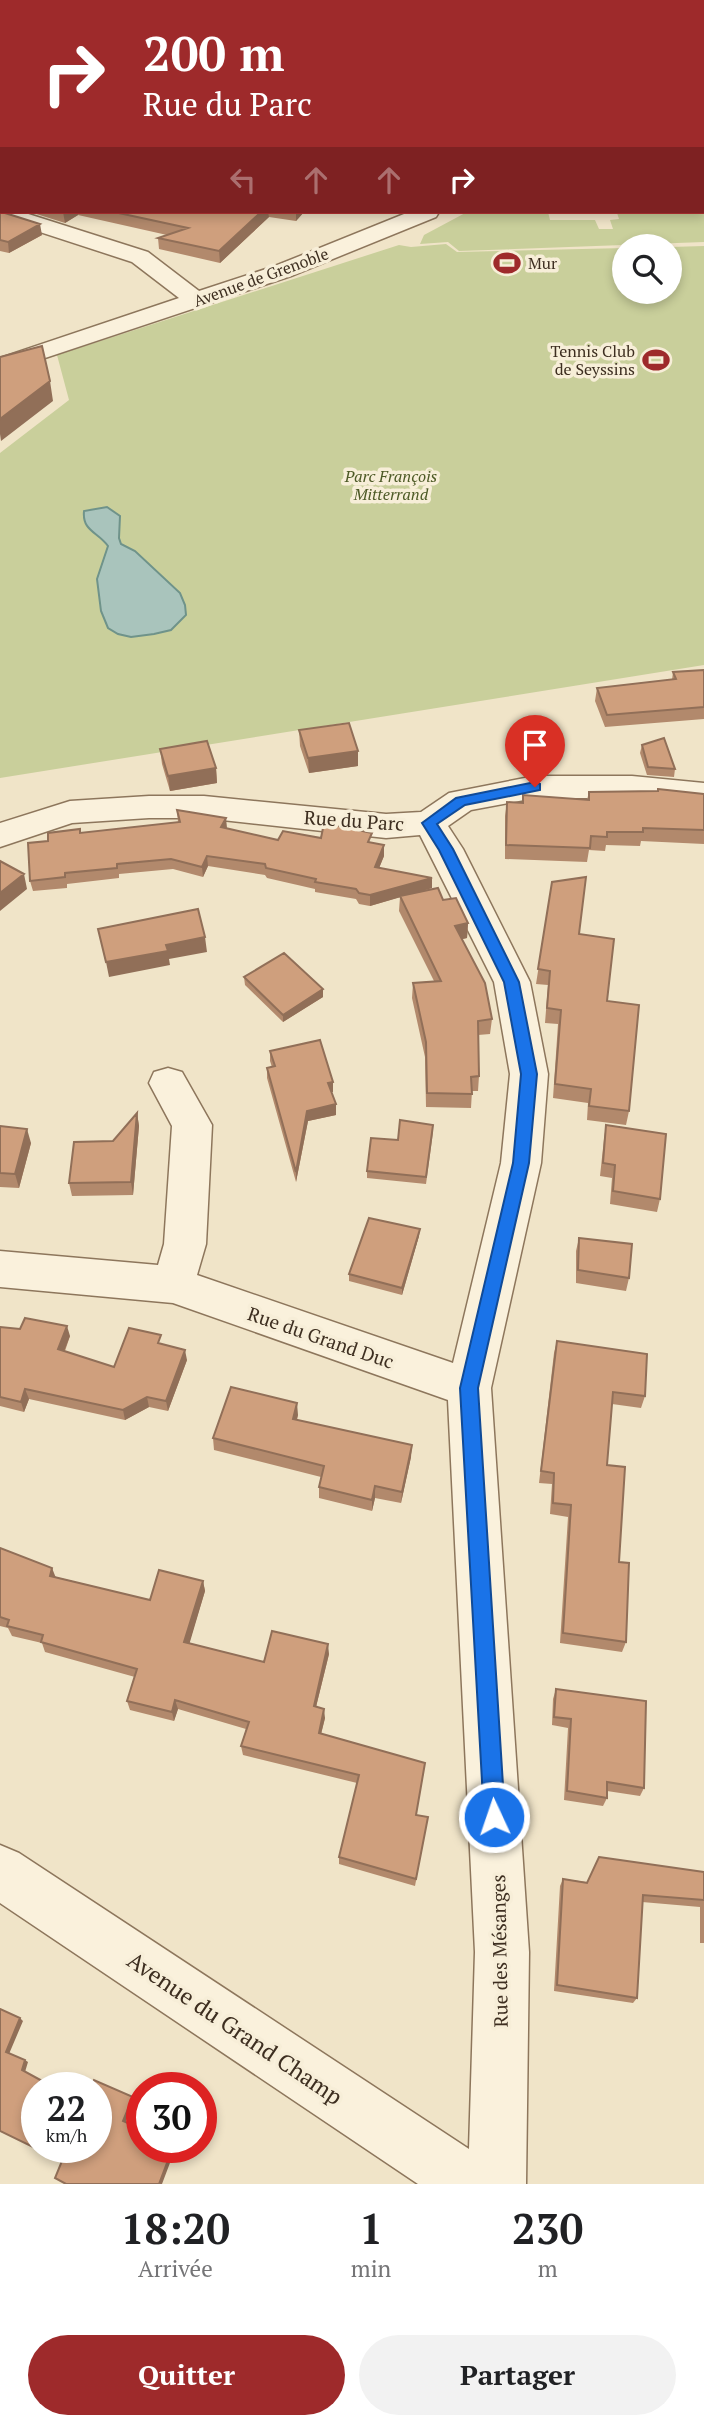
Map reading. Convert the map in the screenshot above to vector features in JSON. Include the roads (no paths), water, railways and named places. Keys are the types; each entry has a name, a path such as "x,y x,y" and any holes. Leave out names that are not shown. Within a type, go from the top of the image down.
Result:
{"street":[{"path":"6,214 140,257 197,301"},
{"name":"Avenue de Grenoble","path":"0,366 197,301 332,252 423,214"},
{"name":"Avenue de Grenoble","path":"0,351 92,334"},
{"name":"Rue du Parc","path":"0,835 70,812 149,807 204,807 386,826 429,823 461,801 535,787 632,788 704,794"},
{"name":"Rue des Mésanges","path":"429,823 446,849 512,982 529,1074 521,1163 469,1388 502,1952 497,2184"},
{"path":"169,1083 192,1125 185,1244 173,1285"},
{"name":"Rue du Grand Duc","path":"0,1269 173,1285 469,1388"},
{"name":"Avenue du Grand Champ","path":"0,1872 470,2184"}],"water":[{"path":"107,507 120,516 121,544 135,551 180,593 186,615 171,630 131,637 108,628 101,611 97,579 108,546 88,527 84,518 84,511"}],"place":[{"name":"Mur","path":"507,263"},
{"name":"Tennis Club de Seyssins","path":"656,360"}],"park label":[{"name":"Parc François Mitterrand","path":"391,485"}]}
